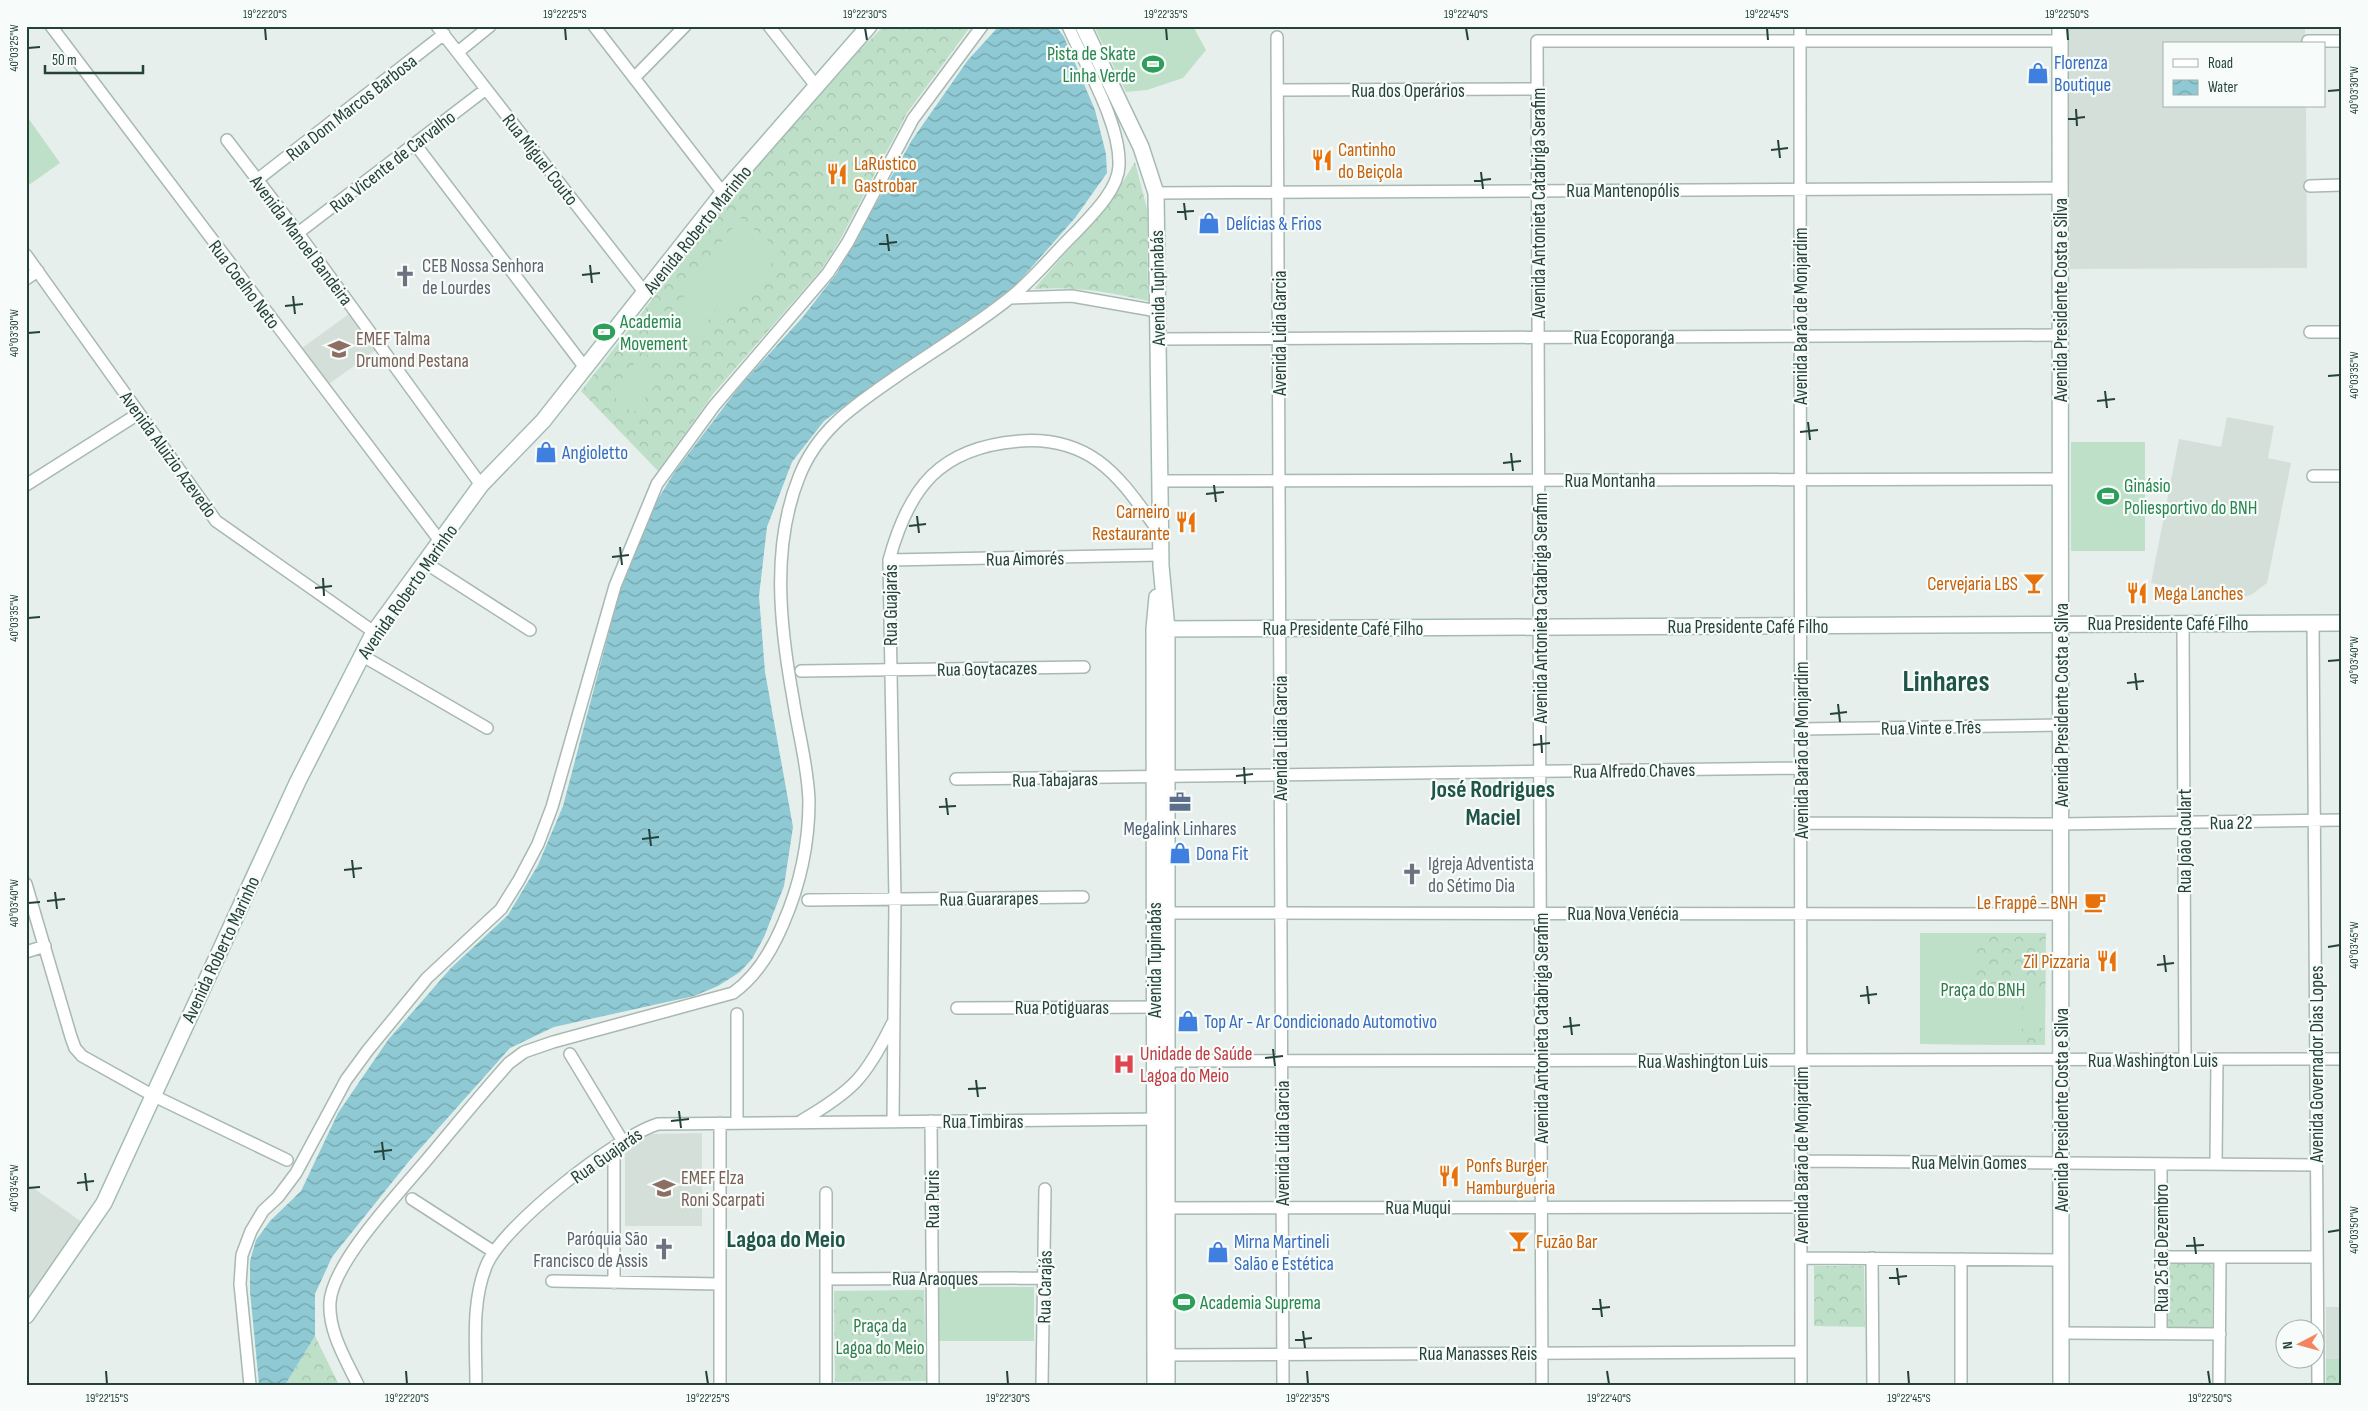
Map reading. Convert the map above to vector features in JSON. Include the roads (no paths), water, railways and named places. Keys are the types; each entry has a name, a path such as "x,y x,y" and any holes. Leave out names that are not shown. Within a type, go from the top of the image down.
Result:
{"main road":[{"name":"Avenida Roberto Marinho","path":"26,1316 104,1203 298,781 374,632 481,485 543,421 586,369 723,193 869,26"},
{"name":"Avenida Tupinabás","path":"1083,26 1141,147 1156,193 1160,481 1161,1355 1155,1385"},
{"name":"Avenida Presidente Costa e Silva","path":"2060,33 2061,1385"},
{"name":"Rua Presidente Café Filho","path":"1160,629 2342,622"},
{"name":"Avenida Tupinabás","path":"1161,1355 1167,1385"}],"street":[{"name":"Rua Coelho Neto","path":"51,26 440,541"},
{"path":"458,52 490,26"},
{"path":"594,26 723,193"},
{"path":"634,78 685,26"},
{"path":"769,26 816,86"},
{"path":"250,1385 240,1284 242,1255 252,1231 263,1211 278,1197 296,1173 346,1080 368,1050 427,978 501,909 520,880 538,844 552,808 615,586 657,484 714,406 828,273 848,242 913,119 982,26"},
{"path":"358,1385 332,1325 330,1303 334,1282 357,1246 400,1192 509,1063 524,1052 553,1042 733,993 745,985 758,970 775,943 794,900 802,866 809,800 804,756 782,627 780,587 788,516 799,476 812,451 844,412 1010,298 1086,222 1113,186 1120,169 1119,150 1110,120 1068,26"},
{"name":"Avenida Barão de Monjardim","path":"1800,26 1802,1385"},
{"name":"Rua Miguel Couto","path":"441,30 645,293"},
{"name":"Rua Dom Marcos Barbosa","path":"257,180 441,30"},
{"path":"1800,41 2060,33"},
{"name":"Avenida Lidia Garcia","path":"1277,37 1283,1385"},
{"name":"Avenida Antonieta Catabriga Serafim","path":"1542,1385 1537,41 1800,41"},
{"path":"2308,41 2342,41"},
{"name":"Rua Vicente de Carvalho","path":"298,233 486,89"},
{"name":"Rua dos Operários","path":"1278,90 1538,89"},
{"name":"Avenida Manoel Bandeira","path":"227,140 298,233 481,485"},
{"path":"415,144 586,369"},
{"path":"2310,186 2342,186"},
{"name":"Rua Mantenopólis","path":"1156,193 2060,188"},
{"name":"Avenida Aluizio Azevedo","path":"26,255 216,521 374,632"},
{"path":"26,280 38,271"},
{"path":"1010,298 1072,296 1158,311"},
{"path":"2310,332 2342,332"},
{"name":"Rua Ecoporanga","path":"1158,340 2060,335"},
{"path":"26,485 138,414"},
{"name":"Rua Guajarás","path":"893,1121 895,900 889,560 898,527 914,496 936,470 964,452 1002,442 1045,439 1072,447 1098,461 1125,486 1160,533"},
{"path":"2313,476 2342,476"},
{"name":"Rua Montanha","path":"1160,481 2061,479"},
{"name":"Rua Aimorés","path":"889,560 1160,560"},
{"path":"424,562 530,630"},
{"name":"Rua João Goulart","path":"2183,623 2185,1060"},
{"name":"Avenida Governador Dias Lopes","path":"2313,623 2318,1385"},
{"path":"361,655 487,728"},
{"name":"Rua Goytacazes","path":"801,671 1084,667"},
{"name":"Rua Vinte e Três","path":"1801,728 2061,725"},
{"name":"Rua Alfredo Chaves","path":"1160,777 1801,768"},
{"name":"Rua Tabajaras","path":"956,779 1160,777"},
{"name":"Rua 22","path":"2061,824 2342,820"},
{"path":"1801,823 2061,824"},
{"path":"26,884 74,1048 90,1062 152,1095 287,1160"},
{"name":"Rua Guararapes","path":"808,900 1083,897"},
{"name":"Rua Nova Venécia","path":"1160,913 2061,914"},
{"path":"26,952 44,946"},
{"name":"Rua Potiguaras","path":"957,1008 1160,1007"},
{"path":"737,1014 737,1123"},
{"name":"Rua Guajarás","path":"476,1385 476,1316 486,1266 494,1252 515,1226 561,1186 618,1144 658,1124 800,1122 842,1096 860,1079 876,1057 894,1021"},
{"path":"570,1054 618,1144 614,1283"},
{"name":"Rua Washington Luis","path":"1161,1061 2061,1061 2342,1059"},
{"path":"2216,1164 2217,1060"},
{"name":"Rua Timbiras","path":"800,1122 1161,1120"},
{"name":"Rua Puris","path":"931,1121 933,1385"},
{"path":"720,1123 720,1385"},
{"name":"Rua Melvin Gomes","path":"1801,1161 2316,1165"},
{"name":"Rua 25 de Dezembro","path":"2161,1164 2161,1333"},
{"name":"Rua Carajás","path":"1042,1385 1045,1189"},
{"path":"826,1193 826,1385"},
{"path":"412,1199 494,1252"},
{"name":"Rua Muqui","path":"1161,1208 1801,1206"},
{"path":"2161,1257 2317,1257"},
{"path":"2219,1385 2220,1257"},
{"path":"1801,1258 2061,1260"},
{"path":"1872,1258 1873,1385"},
{"path":"1960,1385 1961,1259"},
{"name":"Rua Araoques","path":"826,1279 932,1277 1044,1278"},
{"path":"552,1281 720,1284"},
{"path":"2061,1333 2220,1334"},
{"name":"Rua Manasses Reis","path":"1161,1355 1801,1352"}],"water":[{"path":"999,26 1056,26 1064,37 1095,110 1106,154 1107,173 1075,218 1015,286 950,335 869,388 824,421 792,462 767,527 759,596 765,672 793,827 784,886 764,937 752,959 740,972 718,986 694,996 554,1027 510,1048 410,1160 332,1257 315,1294 315,1336 285,1385 259,1385 250,1291 250,1261 256,1240 270,1221 301,1191 338,1113 388,1040 451,968 508,915 538,865 563,806 619,594 655,504 674,473 739,387 802,318 837,273 912,140 968,60"}],"place":[{"name":"Pista de Skate Linha Verde","path":"1153,64"},
{"name":"Florenza Boutique","path":"2038,73"},
{"name":"Cantinho do Beiçola","path":"1322,160"},
{"name":"LaRústico Gastrobar","path":"837,174"},
{"name":"Delícias & Frios","path":"1209,223"},
{"name":"CEB Nossa Senhora de Lourdes","path":"405,276"},
{"name":"Academia Movement","path":"604,332"},
{"name":"EMEF Talma Drumond Pestana","path":"339,349"},
{"name":"Angioletto","path":"546,452"},
{"name":"Ginásio Poliesportivo do BNH","path":"2108,496"},
{"name":"Carneiro Restaurante","path":"1186,522"},
{"name":"Cervejaria LBS","path":"2034,583"},
{"name":"Mega Lanches","path":"2137,593"},
{"name":"Megalink Linhares","path":"1180,802"},
{"name":"Dona Fit","path":"1180,853"},
{"name":"Igreja Adventista do Sétimo Dia","path":"1412,874"},
{"name":"Le Frappê - BNH","path":"2095,902"},
{"name":"Zil Pizzaria","path":"2107,961"},
{"name":"Top Ar - Ar Condicionado Automotivo","path":"1188,1021"},
{"name":"Unidade de Saúde Lagoa do Meio","path":"1124,1064"},
{"name":"Ponfs Burger Hamburgueria","path":"1449,1176"},
{"name":"EMEF Elza Roni Scarpati","path":"664,1188"},
{"name":"Fuzão Bar","path":"1519,1241"},
{"name":"Paróquia São Francisco de Assis","path":"664,1249"},
{"name":"Mirna Martineli Salão e Estética","path":"1218,1252"},
{"name":"Academia Suprema","path":"1184,1302"}],"district":[{"name":"Linhares","path":"1946,681"},
{"name":"José Rodrigues Maciel","path":"1493,803"},
{"name":"Lagoa do Meio","path":"786,1239"}],"park label":[{"name":"Praça do BNH","path":"1983,989"},
{"name":"Praça da Lagoa do Meio","path":"880,1336"}]}
